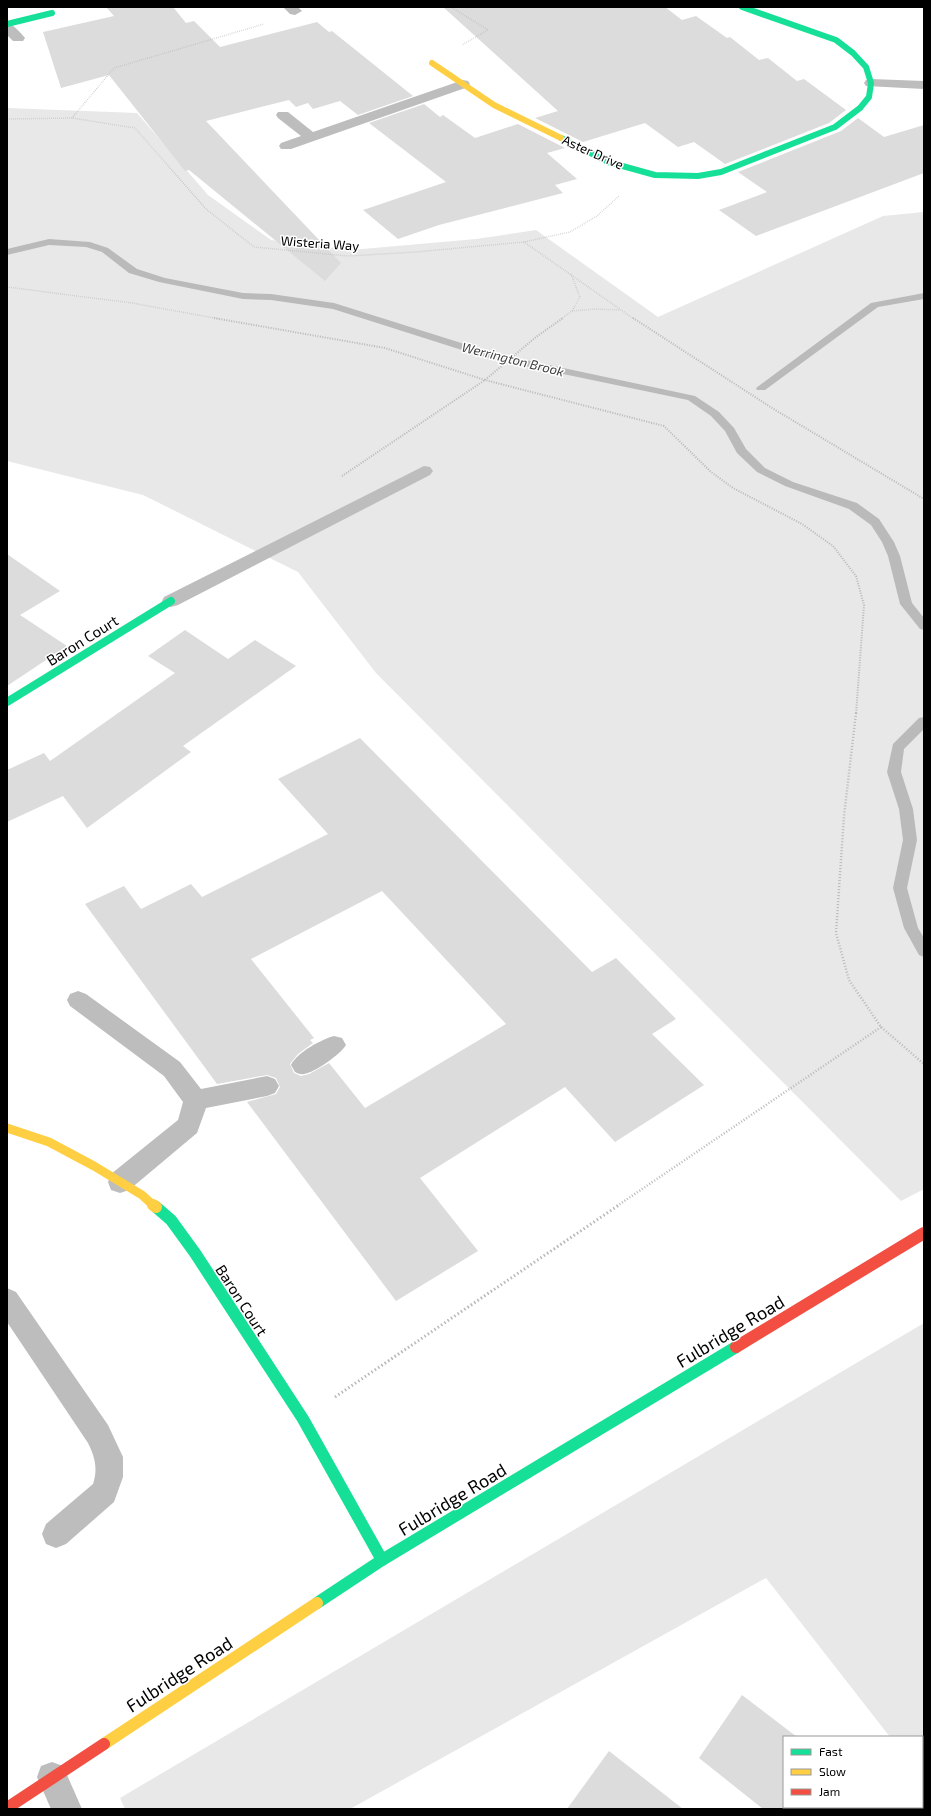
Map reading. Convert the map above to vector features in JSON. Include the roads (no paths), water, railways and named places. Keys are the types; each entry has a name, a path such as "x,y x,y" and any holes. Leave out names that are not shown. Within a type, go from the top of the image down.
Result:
{"street":[{"path":"742,7 836,40 853,53 866,67 871,83 924,85"},
{"path":"18,38 7,26 52,13"},
{"name":"Aster Drive","path":"432,63 494,105 601,158 640,172 654,175 673,176 698,176 721,172 835,127 860,108 869,96 871,83"},
{"path":"286,146 463,84"},
{"path":"283,115 311,137"},
{"path":"171,601 424,471"},
{"name":"Baron Court","path":"7,702 171,601"},
{"path":"78,1000 172,1069 196,1100"},
{"path":"303,1065 334,1045"},
{"path":"196,1100 267,1086"},
{"path":"120,1182 188,1126 196,1100"},
{"name":"Baron Court","path":"7,1128 49,1142 142,1195 171,1220 195,1253 303,1419 382,1560"},
{"name":"Fulbridge Road","path":"7,1808 382,1560 924,1233"},
{"path":"7,1300 98,1434 109,1457 108,1477 104,1492 56,1534"},
{"path":"52,1777 67,1809"}],"waterway":[{"name":"Werrington Brook","path":"7,252 49,242 87,244 105,250 133,271 163,280 243,296 271,297 334,306 491,356 691,398 715,414 730,430 741,451 761,470 789,484 853,506 875,522 888,542 894,556 906,604 924,626"},
{"path":"761,388 875,305 924,296"},
{"name":"Werrington Brook","path":"924,721 898,747 894,772 906,809 910,840 900,888 911,928 924,951"}]}
